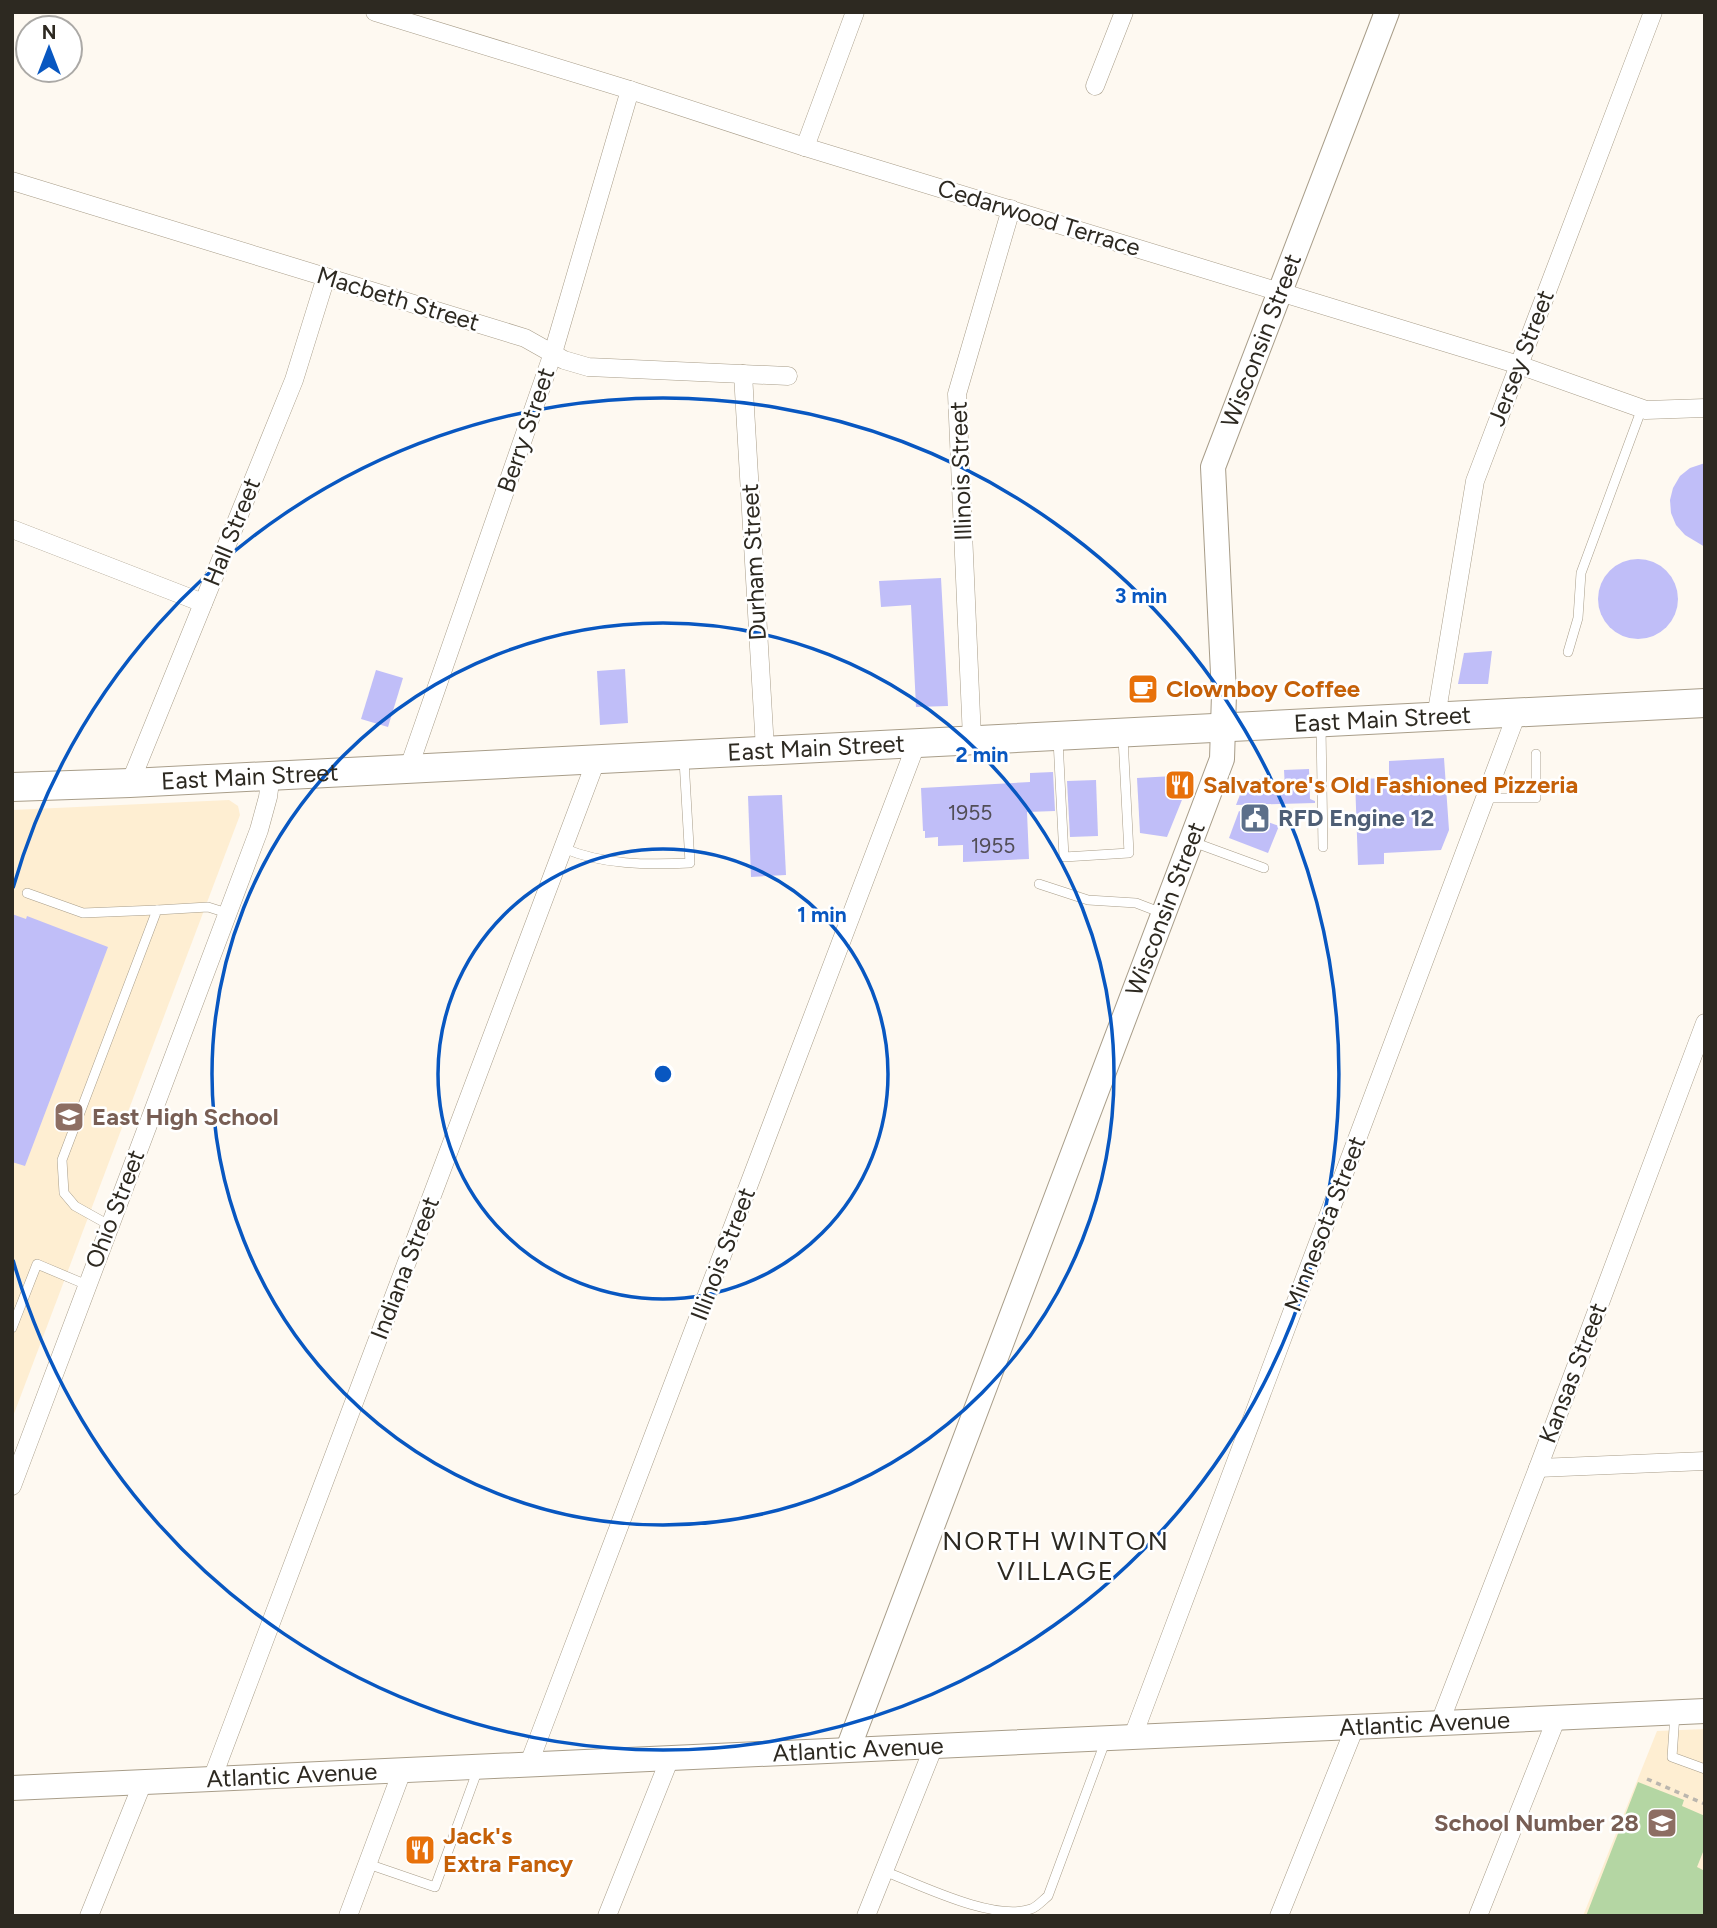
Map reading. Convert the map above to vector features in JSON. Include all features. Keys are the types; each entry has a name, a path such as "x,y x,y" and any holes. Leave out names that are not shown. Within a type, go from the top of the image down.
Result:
{"main road":[{"name":"East Main Street","path":"12,787 1705,703"}],"street":[{"name":"Cedarwood Terrace","path":"375,12 805,147 1518,365 1642,408 1705,408"},
{"path":"805,147 855,12"},
{"path":"1095,86 1124,12"},
{"name":"Wisconsin Street","path":"848,1749 1222,760 1224,727 1213,467 1387,12"},
{"name":"Jersey Street","path":"1436,717 1475,481 1653,12"},
{"name":"Berry Street","path":"410,767 553,353 630,90"},
{"name":"Macbeth Street","path":"12,181 524,338 575,365 588,368 788,376"},
{"name":"Illinois Street","path":"972,739 957,394 1011,209"},
{"name":"Hall Street","path":"130,783 294,380 326,277"},
{"name":"Durham Street","path":"743,374 765,750"},
{"path":"12,529 203,603"},
{"name":"Minnesota Street","path":"1133,1735 1517,713"},
{"name":"Illinois Street","path":"527,1766 917,742"},
{"name":"Indiana Street","path":"212,1779 597,758"},
{"name":"Ohio Street","path":"13,1482 228,913 264,814 271,774"},
{"name":"Kansas Street","path":"1440,1722 1705,1023"},
{"path":"1538,1468 1705,1461"},
{"name":"Atlantic Avenue","path":"12,1788 1705,1711"},
{"path":"1478,1916 1558,1717"},
{"path":"1279,1916 1355,1727"},
{"path":"866,1916 934,1746"},
{"path":"607,1916 670,1758"},
{"path":"348,1916 402,1771"},
{"path":"89,1916 143,1782"}],"lane":[{"path":"1568,652 1578,618 1581,573 1642,408"},
{"path":"1321,722 1324,846"},
{"path":"1057,735 1064,856 1129,853 1123,733"},
{"path":"563,848 580,855 643,865 690,863 684,753"},
{"path":"1486,798 1536,798 1536,754"},
{"path":"1191,841 1264,868"},
{"path":"1039,884 1088,900 1136,903 1164,914"},
{"path":"27,894 83,913 208,907 228,913"},
{"path":"109,1225 75,1206 64,1192 62,1160 157,910"},
{"path":"12,1328 37,1264 87,1285"},
{"path":"1675,1712 1672,1757 1705,1769"},
{"path":"884,1871 987,1910 1006,1913 1032,1909 1048,1896 1107,1737"},
{"path":"368,1864 435,1887 479,1768"}],"path":[{"path":"1647,1779 1705,1804"}],"shaded area":[{"name":"East High School","path":"229,800 238,806 240,815 12,1419 12,810"},
{"name":"School Number 28","path":"1705,1729 1705,1916 1583,1916 1657,1731"}],"green space":[{"name":"School Number 28","path":"1638,1782 1684,1800 1682,1806 1705,1816 1705,1847 1697,1867 1703,1870 1705,1866 1705,1916 1586,1916"}],"building":[{"path":"1705,463 1705,547 1685,535 1676,525 1670,500 1680,476 1690,468"},
{"path":"1630,559 1646,559 1667,570 1678,591 1678,607 1667,628 1646,639 1630,639 1616,633 1604,621 1598,607 1598,591 1604,577 1616,565"},
{"path":"941,578 948,706 916,707 911,605 881,607 879,581"},
{"path":"1492,651 1488,684 1458,684 1464,653"},
{"path":"625,669 628,723 600,725 597,671"},
{"path":"376,670 403,678 388,727 361,719"},
{"path":"1444,758 1449,830 1441,850 1384,853 1384,864 1358,865 1355,779 1389,778 1389,761"},
{"path":"1309,769 1310,799 1315,803 1236,805 1246,779 1258,783 1259,779 1285,789 1284,770"},
{"path":"1053,772 1055,811 1027,812 1029,859 963,862 963,845 938,846 938,837 925,838 921,788 1030,782 1030,773"},
{"path":"1192,775 1167,837 1140,833 1137,778"},
{"path":"1096,780 1098,836 1070,837 1067,781"},
{"path":"782,795 786,875 751,877 748,796"},
{"path":"1239,811 1279,826 1268,853 1229,838"},
{"path":"12,914 26,919 27,916 108,947 25,1166 12,1162"}],"place":[{"name":"Clownboy Coffee","path":"1143,689"},
{"name":"Salvatore's Old Fashioned Pizzeria","path":"1180,785"},
{"name":"RFD Engine 12","path":"1255,818"},
{"name":"East High School","path":"69,1117"},
{"name":"School Number 28","path":"1662,1823"},
{"name":"Jack's Extra Fancy","path":"420,1850"}],"district":[{"name":"NORTH WINTON VILLAGE","path":"1056,1556"}]}
